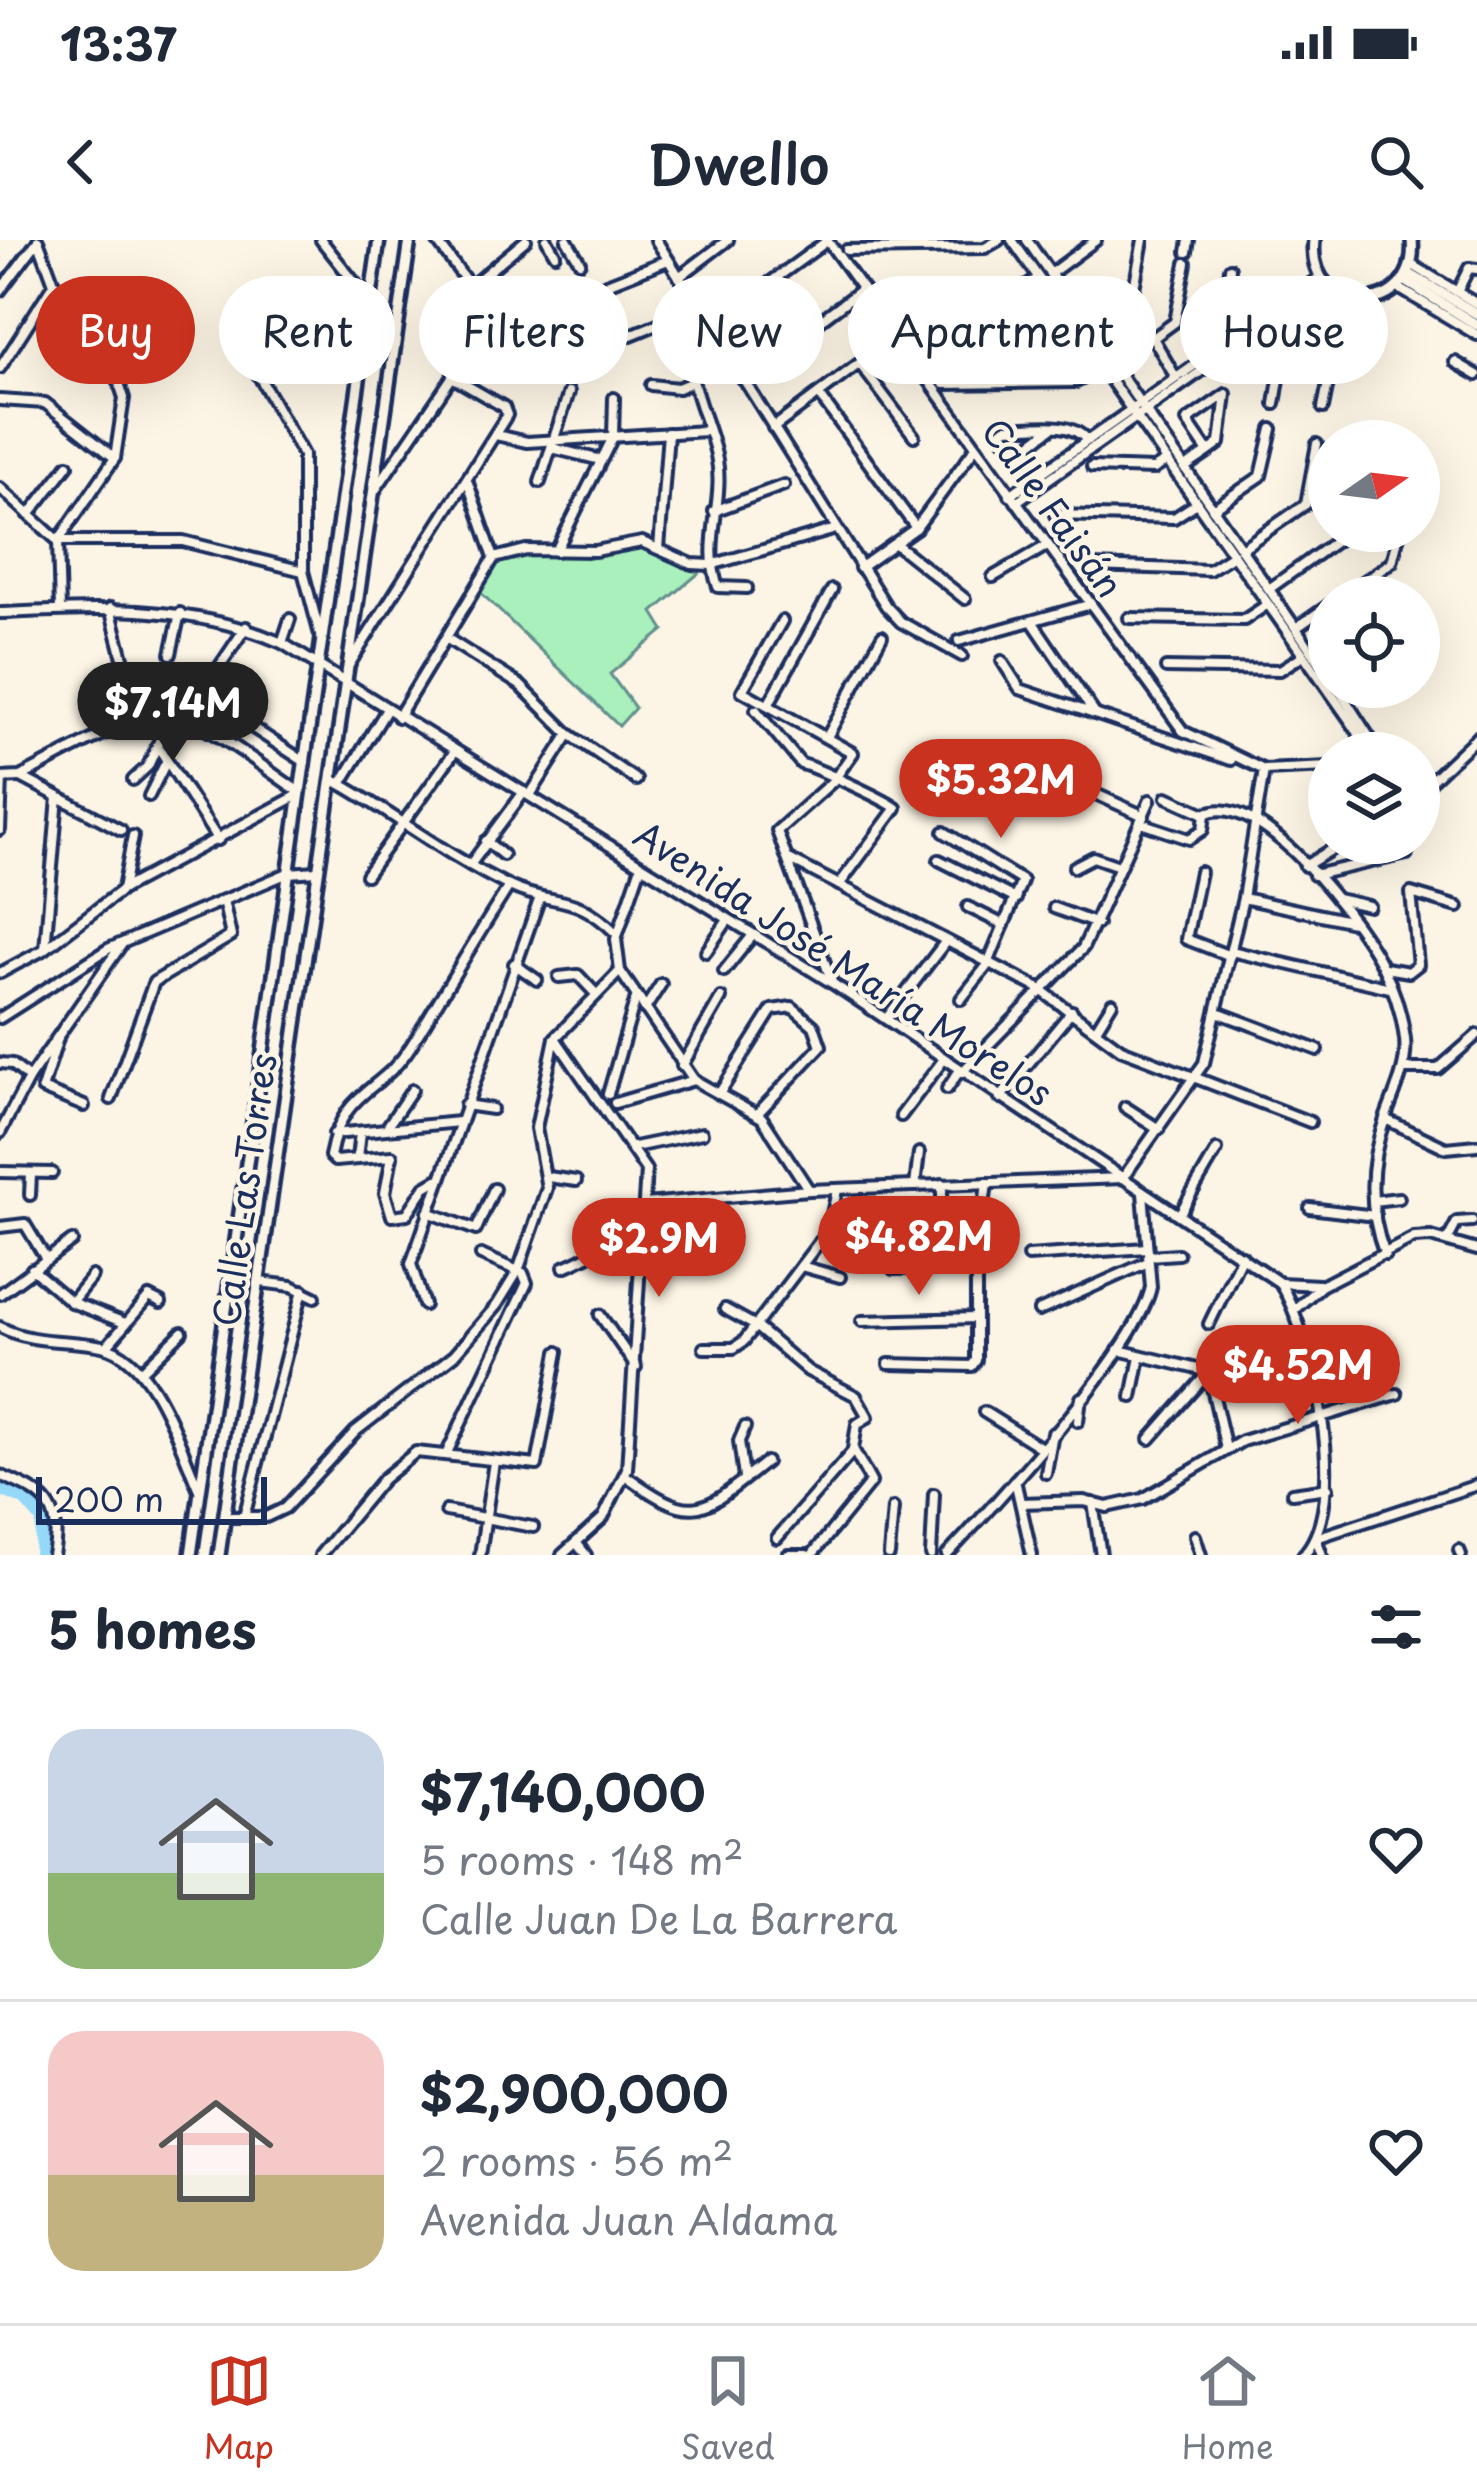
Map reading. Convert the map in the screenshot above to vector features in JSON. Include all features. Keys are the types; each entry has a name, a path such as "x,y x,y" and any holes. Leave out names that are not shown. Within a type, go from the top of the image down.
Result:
{"main road":[{"path":"375,276 380,240"},
{"name":"Calle Las Torres","path":"219,1555 317,871 336,781 345,682 410,240"},
{"path":"1314,240 1322,276"},
{"path":"1388,286 1405,276 1412,240"},
{"path":"1405,276 1477,314"},
{"path":"1405,276 1477,325"},
{"name":"Calle Las Torres","path":"191,1555 360,384"}],"street":[{"path":"38,240 51,276"},
{"path":"0,291 38,240"},
{"path":"321,240 350,276"},
{"path":"436,240 463,276"},
{"path":"483,276 526,240"},
{"path":"547,240 555,254"},
{"path":"566,240 580,262"},
{"path":"656,240 678,276"},
{"path":"680,276 728,240"},
{"path":"778,276 827,240"},
{"name":"Calle Faisán","path":"827,240 853,276"},
{"path":"847,250 985,248 999,240"},
{"path":"1012,240 1038,276"},
{"path":"1027,240 1050,274 1096,240"},
{"path":"1136,276 1143,240"},
{"path":"1177,378 1153,338 1175,322 1189,240"},
{"path":"628,276 668,260"},
{"path":"1229,276 1230,268"},
{"path":"1457,292 1468,268 1477,269"},
{"path":"1405,276 1457,292 1477,304"},
{"path":"1405,276 1477,335"},
{"path":"0,368 36,312"},
{"path":"1455,362 1477,375"},
{"path":"773,428 848,373"},
{"path":"1013,499 1180,376"},
{"path":"1013,499 1180,383"},
{"path":"60,610 58,541 115,458 124,419 121,384"},
{"path":"263,384 303,455 303,571 323,648"},
{"path":"373,494 447,384"},
{"path":"348,667 468,483 507,410 464,384"},
{"path":"651,386 688,384"},
{"path":"690,384 716,458 711,565 721,590 747,588"},
{"path":"745,384 860,568 901,622 962,656"},
{"path":"875,384 914,436"},
{"name":"Calle Faisán","path":"930,384 1184,731 1264,770 1308,768"},
{"path":"1115,384 1213,509 1268,604 1358,732"},
{"path":"1121,384 1166,461 1308,645"},
{"path":"1275,404 1278,384"},
{"path":"1323,408 1328,384"},
{"path":"540,482 569,392"},
{"path":"1184,468 1208,452 1220,440 1226,394 1187,421 1208,452"},
{"path":"819,395 916,528"},
{"path":"556,551 613,437 614,398"},
{"path":"0,400 45,404 115,458"},
{"path":"1053,428 1018,454 999,433 1005,428 1053,428 1072,428 1087,440"},
{"path":"1213,509 1261,476 1272,429"},
{"path":"496,435 555,444 706,431"},
{"path":"659,549 668,434"},
{"path":"555,444 601,460"},
{"path":"860,568 916,528 975,448"},
{"path":"1091,467 1154,469 1166,461"},
{"path":"29,515 68,465"},
{"path":"468,483 494,558"},
{"path":"714,511 784,485"},
{"path":"0,488 58,541 121,537 183,541 303,571"},
{"path":"1092,566 1209,571 1306,504 1308,493"},
{"path":"1055,515 1174,518 1197,503"},
{"path":"398,717 494,558 526,550 595,551 642,542 692,564 711,565 836,529"},
{"path":"897,545 965,599"},
{"path":"993,577 1046,546"},
{"path":"1269,589 1321,552"},
{"path":"1372,576 1392,562 1395,552"},
{"path":"769,705 832,590"},
{"path":"1129,618 1244,620 1268,604"},
{"path":"959,641 1088,605"},
{"path":"110,608 130,685"},
{"name":"Avenida José María Morelos","path":"0,613 110,608 180,613 246,627 282,643 886,1018 1280,1283 1296,1308"},
{"path":"171,654 180,613"},
{"path":"282,643 290,619"},
{"path":"1296,628 1308,620"},
{"path":"782,621 742,688 853,753 833,781 778,828 832,983"},
{"path":"1032,622 1095,714"},
{"path":"246,627 201,694 305,762"},
{"path":"827,737 882,636"},
{"path":"446,638 520,685 569,734 637,780"},
{"path":"1166,668 1280,670 1302,656"},
{"path":"1002,661 1019,688 1251,766"},
{"path":"387,709 336,781 470,865 540,897 576,902 617,934"},
{"path":"756,710 801,764 818,767 833,781 896,808 838,885"},
{"path":"133,780 148,766 170,717"},
{"path":"0,830 1,778 20,776 135,722 170,717 199,728 300,793 123,890 45,949 0,973"},
{"path":"470,865 569,734"},
{"path":"1440,772 1477,736"},
{"path":"158,745 218,840"},
{"path":"366,875 455,751"},
{"path":"149,796 167,760"},
{"path":"645,1204 809,1190 1123,1178 1198,1075 1243,898 1264,770"},
{"path":"20,776 121,830"},
{"path":"1076,784 1189,839 1203,830 1205,814"},
{"path":"45,949 58,797"},
{"path":"1167,797 1205,814 1225,808 1257,820 1337,899 1384,968 1405,1040 1403,1069 1373,1162 1373,1202 1385,1255"},
{"path":"947,1089 1038,988 1073,959 1097,924 1150,800"},
{"path":"944,832 1022,881 988,962 961,999"},
{"path":"123,890 133,836"},
{"path":"486,842 503,855"},
{"path":"1074,867 1094,857 1120,866"},
{"path":"789,859 1038,988 1135,1055 1198,1075 1310,1122"},
{"path":"939,860 1016,898"},
{"path":"1314,875 1362,864"},
{"path":"641,865 617,934 620,971 694,1080 757,1114 809,1190"},
{"path":"0,1018 122,944 288,873 317,871"},
{"path":"1200,872 1186,939 1391,988"},
{"path":"437,1180 424,1187 407,1214 397,1218 387,1210 385,1193 392,1156 331,1159 334,1134 355,1097 410,1048 509,886"},
{"path":"1384,968 1409,972 1418,965 1411,893 1458,908"},
{"path":"424,1305 410,1271 437,1180 540,897"},
{"path":"1243,898 1353,922"},
{"path":"1337,899 1369,906"},
{"path":"111,1099 154,982 231,936 223,900"},
{"path":"968,907 1004,925"},
{"path":"1054,908 1097,924"},
{"path":"706,952 728,920"},
{"path":"724,971 753,934"},
{"path":"886,1018 946,941"},
{"path":"0,1133 28,1078 122,944"},
{"path":"514,964 538,980"},
{"path":"446,1455 502,1339 538,1219 548,1177 536,1128 555,1038 620,971"},
{"path":"560,977 578,974 596,994"},
{"path":"645,1009 661,984"},
{"path":"608,1094 637,996"},
{"path":"682,1066 721,998"},
{"path":"1096,1029 1112,1003"},
{"path":"718,1094 772,1010 792,1006 814,1026 821,1046 757,1114"},
{"path":"1000,1098 1072,1011"},
{"path":"1217,1012 1318,1050"},
{"path":"76,1013 88,1022"},
{"path":"1403,1069 1438,1070 1477,1035"},
{"path":"58,1036 42,1089 84,1106"},
{"path":"555,1038 646,1166 626,1475 603,1517 562,1555"},
{"path":"547,1070 567,1059"},
{"path":"902,1115 944,1059"},
{"path":"0,1063 12,1064 28,1078"},
{"path":"615,1103 694,1080"},
{"path":"386,1129 412,1090"},
{"path":"465,1105 491,1109"},
{"path":"1125,1107 1159,1130"},
{"path":"1385,1119 1446,1148 1477,1145"},
{"path":"334,1134 459,1122"},
{"path":"358,1158 360,1132"},
{"path":"634,1147 702,1133"},
{"path":"1179,1215 1217,1150"},
{"path":"915,1186 919,1153"},
{"path":"0,1172 52,1173"},
{"path":"30,1195 31,1174"},
{"path":"548,1177 576,1181"},
{"path":"890,1364 972,1366 976,1268 987,1183"},
{"path":"942,1184 942,1216"},
{"path":"428,1212 476,1230 494,1189"},
{"path":"704,1348 738,1347 830,1229 837,1190"},
{"path":"946,1555 1015,1479 1118,1350 1149,1295 1143,1192"},
{"path":"1373,1202 1399,1198"},
{"path":"1310,1208 1375,1216"},
{"path":"1447,1241 1456,1222 1472,1221"},
{"path":"0,1227 25,1224 46,1259"},
{"path":"564,1267 610,1248 620,1236 643,1232"},
{"path":"1303,1555 1316,1538 1328,1488 1296,1308 1321,1286 1418,1237 1477,1250"},
{"path":"0,1294 72,1241"},
{"path":"1028,1256 1178,1254"},
{"path":"481,1255 522,1274"},
{"path":"1040,1311 1148,1255"},
{"path":"1209,1324 1241,1256"},
{"path":"801,1266 840,1277"},
{"path":"893,1269 976,1268"},
{"path":"32,1269 71,1302 125,1323"},
{"path":"225,1517 266,1517 285,1508 356,1431 454,1355 522,1274"},
{"path":"71,1302 92,1276"},
{"path":"260,1282 303,1290 314,1297"},
{"path":"1280,1283 1321,1286"},
{"path":"244,1517 303,1290"},
{"path":"106,1347 148,1297 161,1303"},
{"path":"725,1309 754,1325 808,1371 860,1399 868,1417 854,1430 853,1449 833,1480 777,1538"},
{"path":"862,1321 976,1318"},
{"path":"597,1319 636,1367"},
{"path":"0,1327 29,1339 106,1347 142,1371 201,1493"},
{"path":"142,1371 182,1332"},
{"path":"1118,1350 1260,1384 1309,1372"},
{"path":"320,1555 375,1488 412,1454 530,1467 540,1462 559,1352"},
{"path":"1132,1397 1140,1357"},
{"path":"1150,1439 1208,1373"},
{"path":"1208,1373 1226,1449"},
{"path":"1021,1504 1107,1507 1149,1496 1226,1449 1397,1394"},
{"path":"1078,1420 1081,1396"},
{"path":"984,1412 1040,1447"},
{"path":"743,1480 740,1441 745,1426"},
{"path":"1046,1474 1053,1432"},
{"path":"788,1555 809,1555 871,1479 853,1449"},
{"path":"480,1555 494,1462"},
{"path":"626,1475 671,1506 693,1511 718,1502 766,1462"},
{"path":"0,1475 50,1505 59,1526 53,1555"},
{"path":"1015,1479 1032,1555"},
{"path":"1316,1538 1477,1485"},
{"path":"1292,1493 1328,1488"},
{"path":"931,1555 934,1494"},
{"path":"1093,1503 1101,1555"},
{"path":"889,1555 893,1508"},
{"path":"446,1511 533,1527"},
{"path":"1196,1536 1201,1555"},
{"path":"1316,1538 1322,1555"},
{"path":"578,1545 586,1555"}],"green space":[{"path":"645,548 699,573 653,612 664,630 610,674 635,708 619,726 479,591 495,566 512,557"}],"waterway":[{"path":"0,1488 25,1499 43,1520 41,1555"}]}
